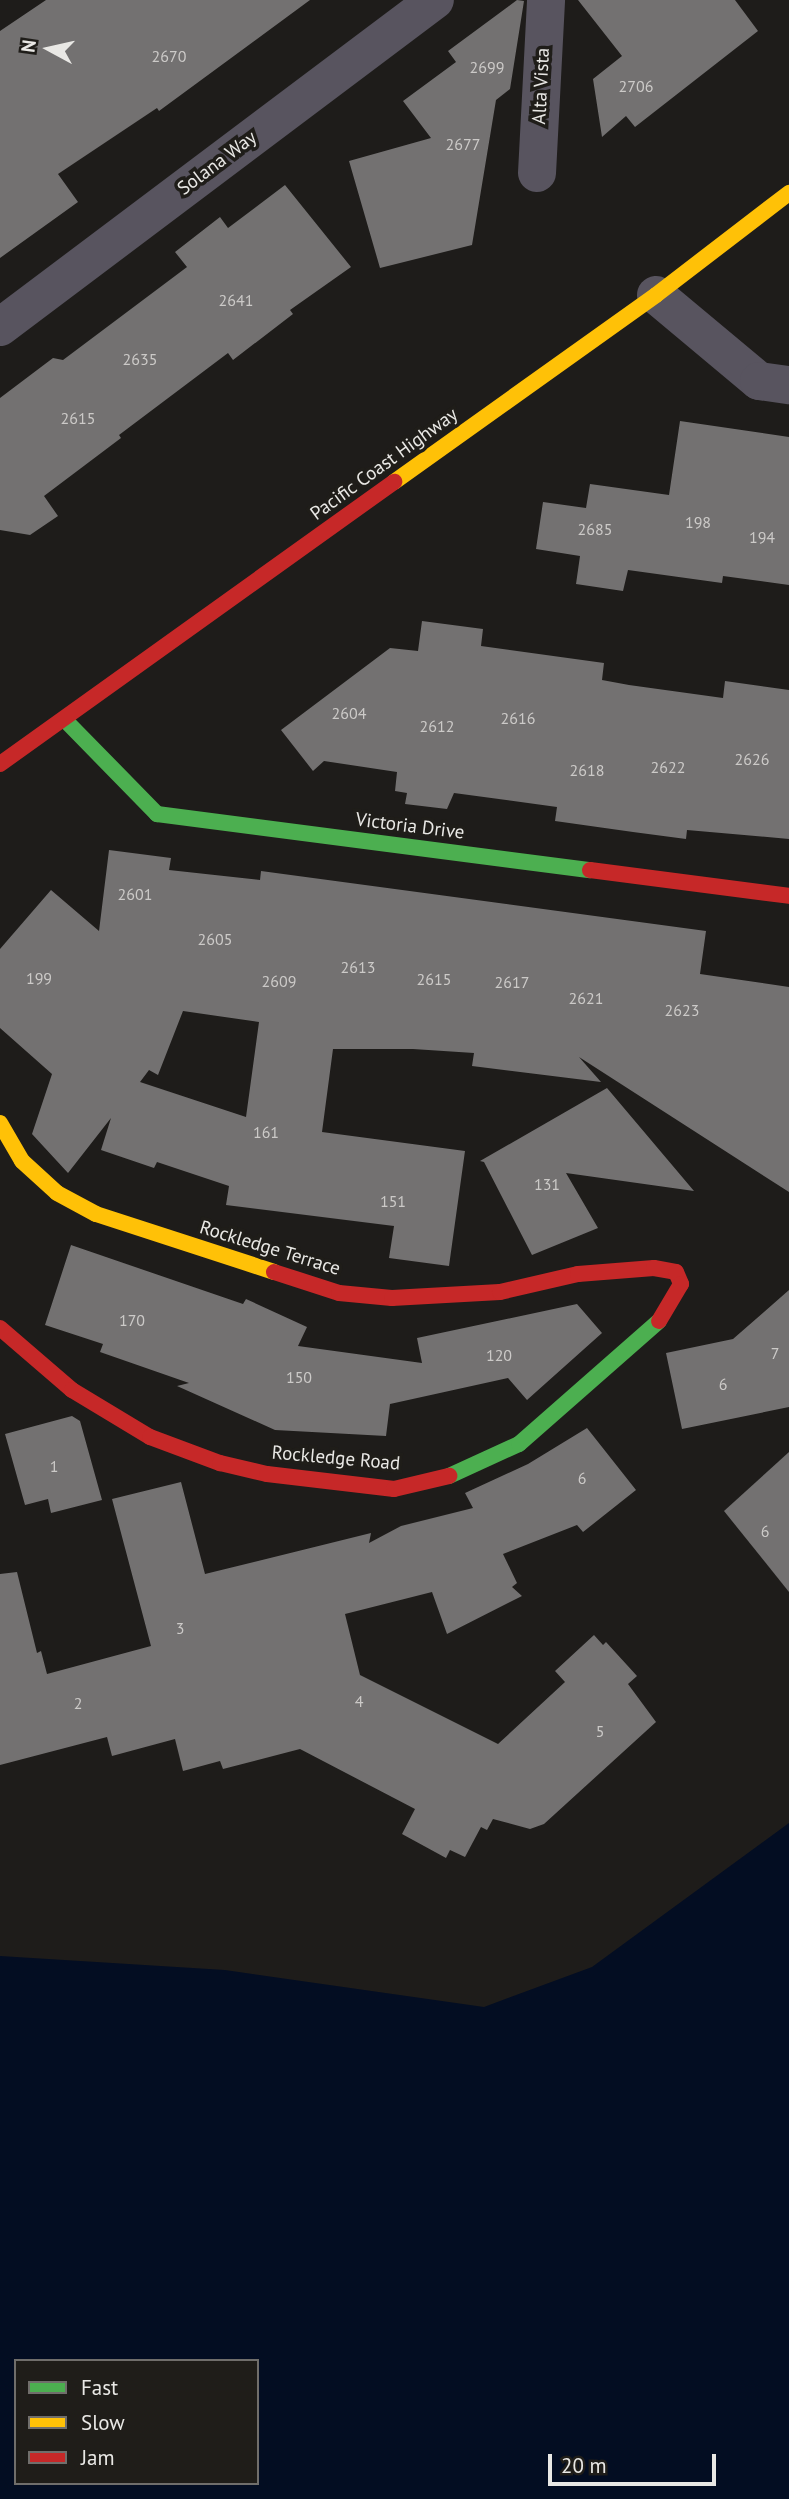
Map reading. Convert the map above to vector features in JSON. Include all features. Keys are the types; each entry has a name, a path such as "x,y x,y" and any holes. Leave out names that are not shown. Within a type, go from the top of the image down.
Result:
{"main road":[{"name":"Pacific Coast Highway","path":"0,764 656,295 789,193"},
{"name":"Victoria Drive","path":"65,720 157,814 789,897"},
{"name":"Rockledge Terrace","path":"0,1123 22,1161 57,1193 96,1214 339,1293 392,1298 500,1292 578,1274 654,1268"},
{"name":"Rockledge Road","path":"0,1328 72,1390 150,1437 220,1463 267,1474 394,1489 442,1480 481,1464 519,1444 562,1410 659,1321 676,1299 681,1284 676,1272 654,1268"}],"street":[{"name":"Solana Way","path":"0,327 435,0"},
{"name":"Alta Vista","path":"537,173 546,0"},
{"path":"656,295 759,381 789,385"}],"water":[{"path":"789,1823 789,2499 0,2499 0,1956 225,1970 484,2007 592,1967"}],"building":[{"path":"46,0 310,0 159,111 157,108 58,174 78,202 0,258 0,31"},
{"path":"517,0 524,1 510,89 496,100 472,245 380,268 349,161 431,138 403,101 456,62 448,51"},
{"path":"578,0 735,0 758,31 635,127 626,116 602,137 593,79 622,56"},
{"path":"285,185 351,267 290,310 293,314 233,360 228,353 119,435 121,438 44,496 58,516 30,535 0,530 0,398 53,358 63,360 187,267 175,252 220,217 228,228"},
{"path":"680,421 789,437 789,585 723,576 722,583 628,570 623,591 576,584 580,556 536,549 543,502 586,508 590,484 669,495"},
{"path":"422,621 483,629 481,646 604,663 602,680 723,698 725,681 789,690 789,839 687,830 686,839 633,832 555,821 557,807 454,793 447,809 405,804 407,793 395,791 397,772 324,761 313,771 281,730 390,648 418,651"},
{"path":"109,850 171,858 169,870 260,880 261,871 706,931 700,974 789,987 789,1192 579,1057 601,1082 472,1066 474,1053 413,1049 333,1049 322,1132 465,1151 449,1266 389,1258 394,1226 226,1205 229,1186 157,1162 154,1168 101,1150 111,1118 68,1173 32,1134 52,1074 0,1028 0,949 51,890 99,931","holes":["183,1011 259,1022 246,1117 140,1082 149,1070 158,1075"]},
{"path":"607,1088 694,1191 566,1173 598,1228 532,1255 484,1162 480,1161"},
{"path":"71,1245 243,1304 246,1299 307,1327 298,1346 422,1363 417,1338 577,1304 602,1333 527,1400 508,1378 390,1404 386,1436 275,1430 177,1386 189,1383 100,1352 103,1344 45,1325"},
{"path":"789,1290 789,1407 682,1429 666,1353 733,1339"},
{"path":"72,1416 80,1421 102,1500 51,1513 48,1499 25,1505 5,1434"},
{"path":"587,1428 636,1490 583,1532 577,1525 503,1554 517,1583 512,1587 522,1596 447,1634 432,1592 345,1614 360,1675 498,1744 565,1682 555,1671 594,1635 603,1645 606,1642 637,1676 628,1684 656,1722 544,1824 530,1829 493,1819 487,1830 481,1827 465,1857 450,1850 446,1858 402,1834 415,1809 300,1749 223,1769 220,1761 183,1771 175,1739 112,1756 107,1737 0,1765 0,1574 17,1572 37,1653 41,1651 47,1674 151,1646 112,1499 181,1482 205,1574 371,1533 369,1543 401,1526 473,1508 465,1493 528,1464"},
{"path":"789,1452 789,1592 724,1511"}],"traffic: fast":[{"path":"65,720 157,814 590,870"},
{"path":"449,1476 519,1444 659,1321"}],"traffic: slow":[{"path":"394,482 656,295 789,193"},
{"path":"0,1123 22,1161 57,1193 96,1214 274,1272"}],"traffic: jam":[{"path":"0,764 394,482"},
{"path":"590,870 789,896"},
{"path":"274,1272 339,1293 392,1298 500,1292 578,1274 654,1268 676,1272 681,1284 659,1321"},
{"path":"0,1328 72,1390 150,1437 220,1463 267,1474 394,1489 449,1476"}]}
